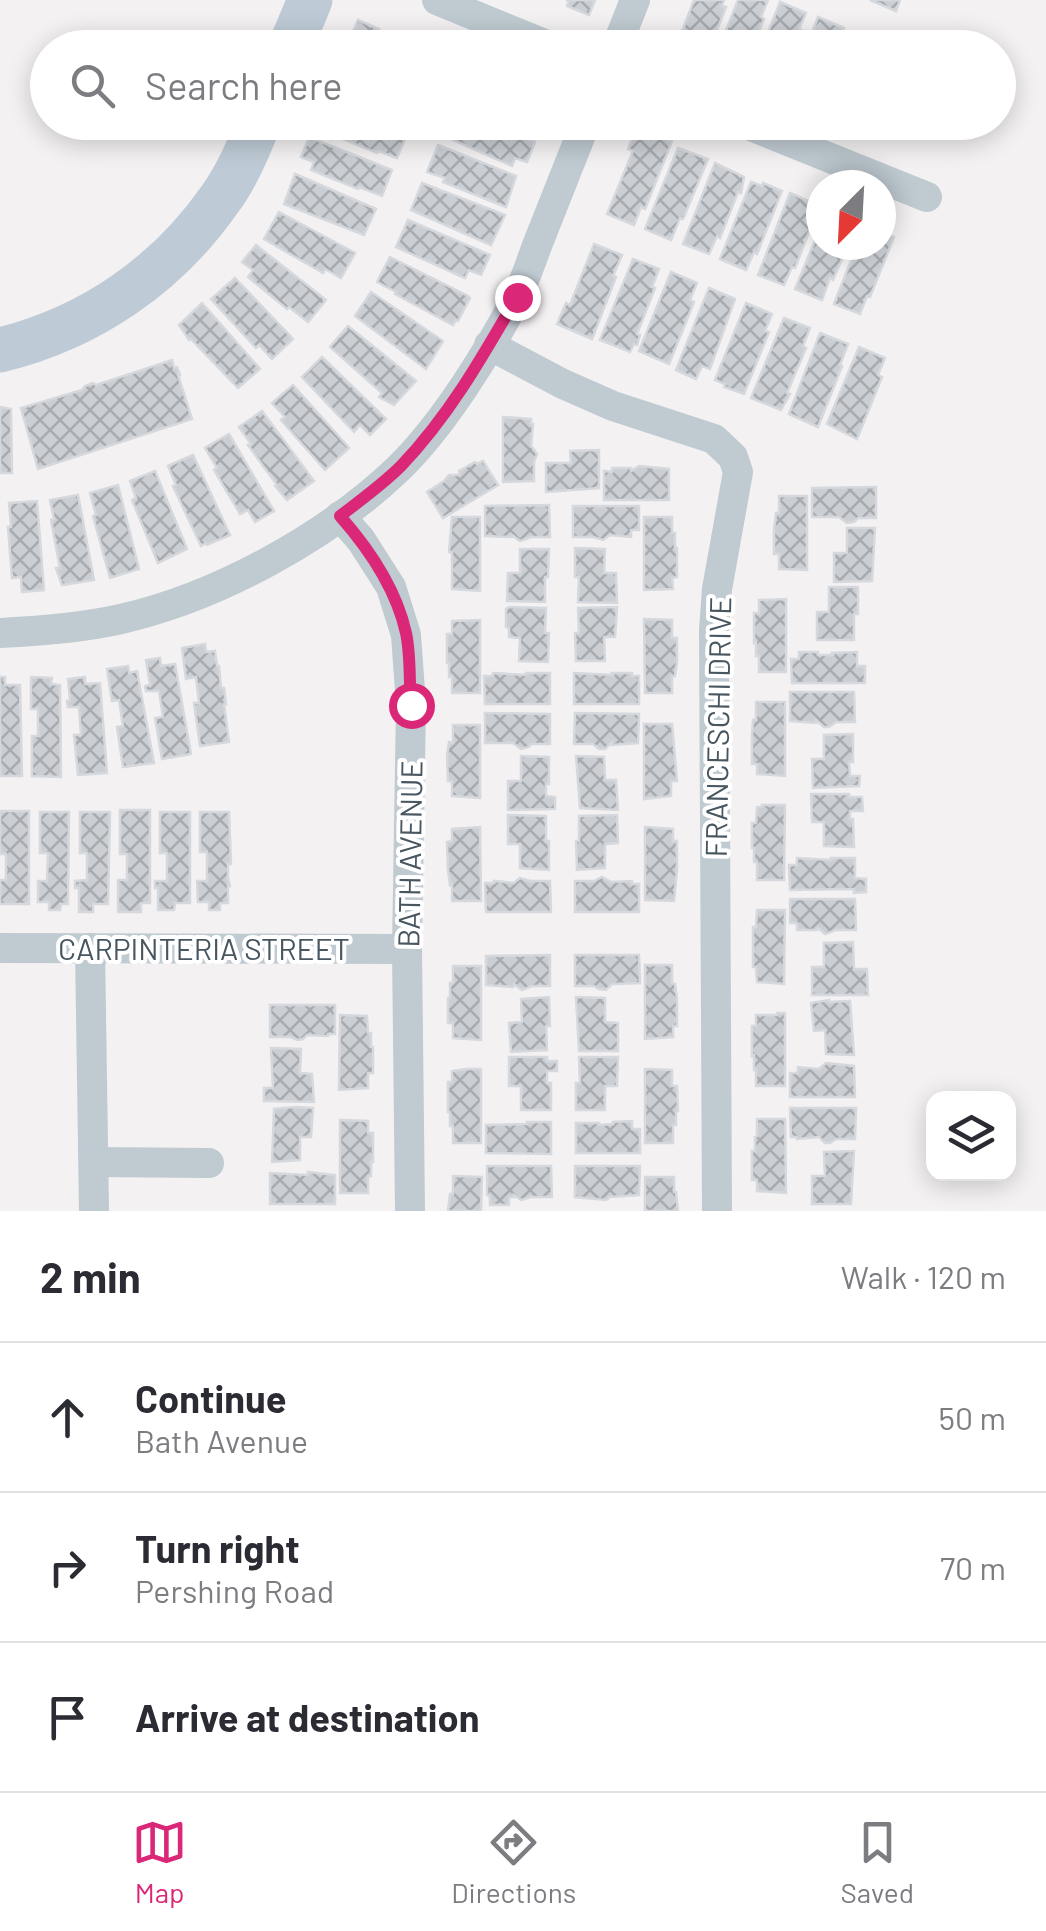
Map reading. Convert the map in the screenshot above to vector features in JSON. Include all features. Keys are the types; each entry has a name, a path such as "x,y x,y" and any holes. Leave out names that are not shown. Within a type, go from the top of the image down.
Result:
{"street":[{"path":"437,0 510,30"},
{"path":"623,30 635,0"},
{"path":"0,350 70,327 129,292 163,265 222,198 251,140"},
{"path":"0,632 51,630 122,619 226,582 278,556 340,516 400,466 443,415 517,297 579,140"},
{"path":"786,140 927,197"},
{"name":"FRANCESCHI DRIVE","path":"489,345 613,406 714,439 733,457 738,472 717,588 714,630 717,1211"},
{"name":"BATH AVENUE","path":"340,516 361,540 391,587 406,635 411,705 407,949 410,1211"},
{"name":"CARPINTERIA STREET","path":"0,948 407,949"},
{"path":"90,948 94,1211"},
{"path":"94,1162 210,1162"}],"building":[{"path":"566,0 595,0 589,15 567,6"},
{"path":"694,0 724,0 722,6 726,7 717,30 683,30"},
{"path":"738,0 768,0 760,30 726,30"},
{"path":"870,0 900,0 896,11"},
{"path":"780,2 806,13 801,30 769,30"},
{"path":"818,17 844,28 843,30 813,30"},
{"path":"358,20 379,29 378,30 354,30"},
{"path":"308,140 317,140 392,170 382,196 311,170 314,162 301,157"},
{"path":"345,140 405,140 397,158"},
{"path":"453,140 535,142 527,162 515,158 512,166"},
{"path":"631,140 672,141 645,209 641,207 634,225 607,214 633,151 628,149"},
{"path":"438,145 516,176 506,207 427,172"},
{"path":"678,148 708,159 671,240 645,229"},
{"path":"715,163 744,177 741,193 738,192 720,238 717,236 709,254 683,244"},
{"path":"295,174 376,209 364,235 284,204"},
{"path":"751,182 782,191 757,254 754,252 746,270 720,259"},
{"path":"422,183 505,215 491,245 411,210"},
{"path":"790,193 806,200 806,240 795,268 792,267 784,285 758,275"},
{"path":"279,212 355,253 341,278 325,269 323,273 264,239"},
{"path":"408,220 490,255 481,275 469,270 465,278 396,247"},
{"path":"594,244 622,255 592,339 557,324 566,303 570,305"},
{"path":"256,245 326,300 308,322 248,277 253,270 242,262"},
{"path":"390,257 468,296 458,321 453,325 377,282"},
{"path":"633,259 659,269 637,334 637,345 630,352 600,340"},
{"path":"807,260 842,260 822,300 795,289"},
{"path":"851,260 885,260 860,314 834,304"},
{"path":"671,272 697,283 690,300 694,302 669,364 639,351"},
{"path":"235,278 293,339 272,359 259,345 256,348 211,299"},
{"path":"709,288 735,299 710,369 702,366 696,379 676,370"},
{"path":"371,292 443,341 426,369 355,316"},
{"path":"202,303 260,369 238,388 179,325"},
{"path":"746,303 772,314 765,331 769,332 744,394 715,380"},
{"path":"784,318 810,328 787,393 790,394 781,410 751,398"},
{"path":"348,326 416,381 394,405 379,397 382,393 330,347"},
{"path":"820,333 848,344 818,427 789,414"},
{"path":"859,347 885,358 878,375 882,377 857,439 827,424"},
{"path":"322,357 386,419 370,435 360,425 354,432 302,377"},
{"path":"172,360 192,419 38,469 21,408"},
{"path":"293,385 349,448 325,470 281,420 285,417 272,403"},
{"path":"0,407 11,409 12,473 0,473"},
{"path":"262,411 314,481 287,500 239,427"},
{"path":"503,417 531,419 531,446 537,454 534,481 503,482"},
{"path":"229,434 274,511 255,522 248,510 240,514 205,448"},
{"path":"599,450 599,488 546,492 546,463 571,463 570,451"},
{"path":"193,455 230,535 201,546 173,486 176,485 168,466"},
{"path":"483,461 498,485 443,518 427,492 449,475 458,475 475,462"},
{"path":"639,466 669,469 669,500 604,500 604,471 631,471"},
{"path":"155,471 187,549 158,563 132,500 136,498 130,481"},
{"path":"118,485 139,569 110,578 90,493"},
{"path":"876,487 876,518 858,518 847,523 839,517 812,517 812,488"},
{"path":"78,495 94,580 62,585 56,568 60,568 50,500"},
{"path":"779,496 807,496 807,570 779,569 779,554 774,554 774,529"},
{"path":"37,501 44,590 22,592 21,577 12,578 9,503"},
{"path":"549,505 550,537 520,541 512,535 485,536 485,506"},
{"path":"573,506 639,506 639,530 631,530 631,537 610,535 603,540 573,537"},
{"path":"452,517 480,517 480,591 452,589"},
{"path":"644,517 672,517 677,548 673,589 644,590"},
{"path":"847,528 875,528 872,581 834,582 834,553 847,553"},
{"path":"575,548 605,549 604,573 616,573 617,603 578,602"},
{"path":"520,549 549,549 545,602 507,601 508,573 520,573"},
{"path":"829,587 858,587 854,640 817,640 817,612 829,612"},
{"path":"786,599 786,672 759,672 754,613 759,613 759,600"},
{"path":"509,607 546,608 548,662 519,661 520,638 509,637 506,627"},
{"path":"617,607 615,637 604,637 605,661 576,661 578,608"},
{"path":"644,619 672,620 677,662 672,693 645,693"},
{"path":"480,620 480,693 452,693 447,634 452,634 452,621"},
{"path":"205,644 206,652 215,651 219,666 229,742 200,746 194,703 199,703 196,677 186,679 182,648"},
{"path":"799,652 857,652 857,666 865,666 865,683 792,683 791,659 799,659"},
{"path":"160,658 161,666 175,664 191,754 162,759 155,718 163,717 159,691 146,691 145,686 150,685 146,660"},
{"path":"128,666 129,673 137,671 154,763 123,767 117,727 123,726 119,700 112,701 107,669"},
{"path":"550,673 550,704 485,704 484,676"},
{"path":"574,673 639,676 639,704 574,704"},
{"path":"0,677 5,677 5,685 20,685 22,776 0,776"},
{"path":"31,677 52,678 51,684 60,685 61,777 32,776 32,736 38,736 38,709 31,709"},
{"path":"85,677 85,684 100,683 107,773 78,775 74,735 81,735 79,707 68,707 68,679"},
{"path":"790,692 854,692 855,722 836,722 824,727 816,720 790,721"},
{"path":"756,702 785,702 785,776 757,774 757,764 752,764"},
{"path":"485,713 550,714 550,744 531,744 521,749 513,743 485,743"},
{"path":"575,713 639,714 638,743 612,742 605,749 593,744 574,744"},
{"path":"644,724 672,724 677,781 671,781 671,796 644,799"},
{"path":"453,725 480,725 480,798 452,796 447,756 449,742 453,743"},
{"path":"853,734 850,776 860,776 859,786 813,788 812,759 824,759 824,735"},
{"path":"521,756 549,757 546,796 555,797 555,809 508,810 508,781 521,781"},
{"path":"576,756 604,757 605,780 616,780 618,810 580,808"},
{"path":"811,794 862,797 863,811 850,811 854,847 824,846 824,822 812,822"},
{"path":"785,805 784,880 757,880 752,823 756,823 757,807"},
{"path":"120,810 150,810 150,903 141,903 141,912 118,912 118,880 127,880 127,854 120,854"},
{"path":"0,811 29,811 29,904 0,904 0,880 6,880 6,854 0,854"},
{"path":"40,812 69,812 68,904 61,904 60,910 49,910 49,902 38,902 38,881 47,881 48,853 40,853"},
{"path":"80,812 110,812 108,904 93,904 93,912 79,912 79,888 75,888 75,881 87,880 87,853 80,853"},
{"path":"160,812 190,812 190,903 175,903 174,910 158,910 155,881 167,881 167,853 160,853"},
{"path":"200,812 229,812 230,886 228,903 220,903 220,910 209,910 209,902 198,902 197,881 207,881 207,852 200,852"},
{"path":"508,815 546,816 549,870 520,868 520,844 508,844"},
{"path":"617,815 618,843 605,844 605,868 577,870 579,816"},
{"path":"480,827 481,901 452,901 447,842 452,841 452,829"},
{"path":"645,827 673,829 673,841 677,841 674,901 645,900"},
{"path":"797,858 855,858 855,878 866,879 866,892 790,890 789,865 797,865"},
{"path":"602,877 611,882 639,884 639,912 575,912 575,881"},
{"path":"520,878 550,881 551,912 486,912 485,883 514,883"},
{"path":"790,899 855,899 856,930 825,934 818,928 797,930 797,923 790,923"},
{"path":"757,910 785,910 784,984 757,982 753,927"},
{"path":"853,942 854,969 867,969 868,995 812,995 812,967 824,967 824,943"},
{"path":"550,955 550,986 522,990 514,984 486,985 486,956"},
{"path":"575,955 639,955 640,983 612,984 606,990 575,986"},
{"path":"645,965 672,965 677,998 673,1037 645,1039"},
{"path":"453,966 481,966 481,1040 453,1038 453,1023 448,1023 448,998"},
{"path":"549,997 547,1050 511,1052 509,1023 522,1022 521,999"},
{"path":"576,997 605,998 605,1022 618,1023 618,1051 579,1051"},
{"path":"850,1001 854,1055 826,1054 825,1030 814,1031 811,1003"},
{"path":"270,1005 335,1005 335,1034 307,1035 298,1040 270,1037"},
{"path":"785,1013 785,1086 756,1086 752,1026 756,1026 756,1015"},
{"path":"340,1015 367,1016 373,1047 373,1073 368,1073 368,1088 339,1090"},
{"path":"271,1048 301,1049 300,1073 312,1074 314,1102 264,1101 264,1088 273,1088"},
{"path":"509,1057 547,1057 547,1061 557,1061 557,1071 547,1071 551,1110 521,1110 521,1086 509,1086"},
{"path":"579,1057 618,1057 617,1086 605,1086 605,1110 576,1110"},
{"path":"826,1063 854,1066 855,1097 790,1097 790,1073 798,1073 798,1067 819,1069"},
{"path":"481,1069 481,1143 453,1143 448,1082 452,1082 452,1071"},
{"path":"645,1069 672,1070 678,1111 673,1143 645,1143"},
{"path":"313,1108 311,1137 300,1137 300,1160 272,1162 274,1109"},
{"path":"790,1108 856,1108 855,1139 825,1143 819,1137 791,1137"},
{"path":"757,1119 785,1119 786,1193 757,1191 757,1180 752,1180"},
{"path":"340,1120 368,1121 368,1133 373,1133 368,1193 340,1193"},
{"path":"632,1121 632,1129 640,1129 640,1153 576,1153 576,1123"},
{"path":"551,1122 551,1154 486,1153 486,1125"},
{"path":"854,1151 851,1204 812,1204 812,1176 825,1176 824,1152"},
{"path":"487,1166 551,1166 552,1197 521,1200 514,1195 509,1197 509,1205 490,1205"},
{"path":"575,1166 640,1166 639,1195 606,1200 575,1197"},
{"path":"270,1173 335,1175 335,1204 270,1204"},
{"path":"453,1176 482,1177 481,1211 448,1211"},
{"path":"645,1177 674,1177 678,1211 645,1211"}],"route":[{"path":"411,705 406,635 391,587 361,540 340,516 400,466 443,415 517,297"}]}
